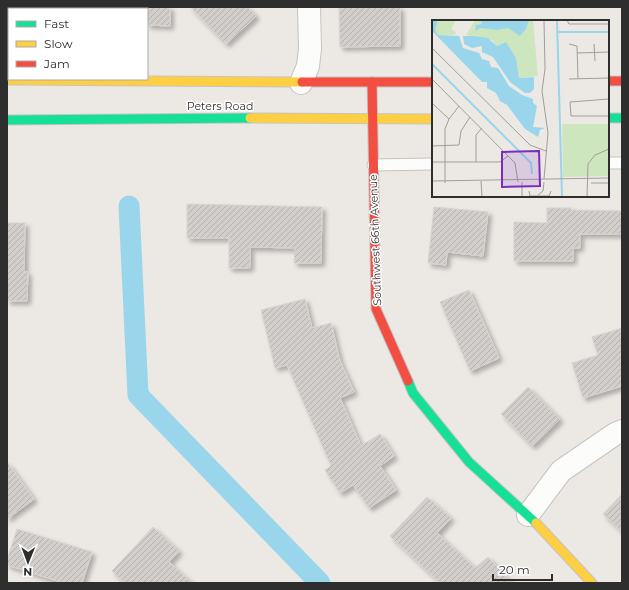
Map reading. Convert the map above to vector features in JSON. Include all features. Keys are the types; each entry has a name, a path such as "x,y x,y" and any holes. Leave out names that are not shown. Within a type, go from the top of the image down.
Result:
{"main road":[{"path":"7,80 432,82"},
{"path":"609,81 622,81"},
{"name":"Southwest 66th Avenue","path":"372,82 376,309 413,393 469,462 528,515 592,583"},
{"name":"Peters Road","path":"7,120 240,118 432,119"},
{"path":"609,118 622,118"}],"street":[{"path":"301,82 308,66 310,49 309,7"},
{"path":"528,515 561,471 615,434 622,432"}],"lane":[{"path":"609,163 622,163"},
{"path":"373,165 432,164"}],"building":[{"path":"170,7 170,26 148,25 147,8"},
{"path":"190,7 247,7 256,16 226,44"},
{"path":"339,7 400,7 400,46 340,47"},
{"path":"187,204 322,207 321,263 294,263 295,248 250,247 250,268 229,268 229,238 187,238"},
{"path":"434,207 488,212 483,256 447,252 446,265 428,263"},
{"path":"547,208 622,211 622,234 580,234 580,248 573,248 573,261 514,261 514,222 547,223"},
{"path":"7,223 25,223 24,272 28,272 27,301 7,301"},
{"path":"469,290 499,358 470,371 440,302"},
{"path":"305,299 312,328 331,323 340,361 354,392 340,398 361,446 380,434 394,456 380,466 396,490 369,508 353,485 340,493 325,470 331,466 287,365 275,368 261,310"},
{"path":"622,328 622,386 583,398 572,363 598,355 592,337"},
{"path":"528,387 560,419 532,446 501,414"},
{"path":"7,462 34,499 7,519"},
{"path":"622,494 622,532 603,514"},
{"path":"427,497 451,518 437,533 475,568 488,557 512,583 440,583 390,536"},
{"path":"153,527 179,551 169,562 192,583 125,583 112,571"},
{"path":"17,529 92,552 82,583 64,583 7,565 7,560"}],"waterway":[{"path":"129,206 138,395 320,583"}],"traffic: fast":[{"path":"7,120 250,118"},
{"path":"609,118 622,118"},
{"path":"408,381 413,393 469,462 536,523"}],"traffic: slow":[{"path":"7,80 302,82"},
{"path":"250,118 432,119"},
{"path":"536,523 592,583"}],"traffic: jam":[{"path":"609,81 622,81"},
{"path":"302,82 432,82"},
{"path":"372,82 376,309 408,381"}]}
